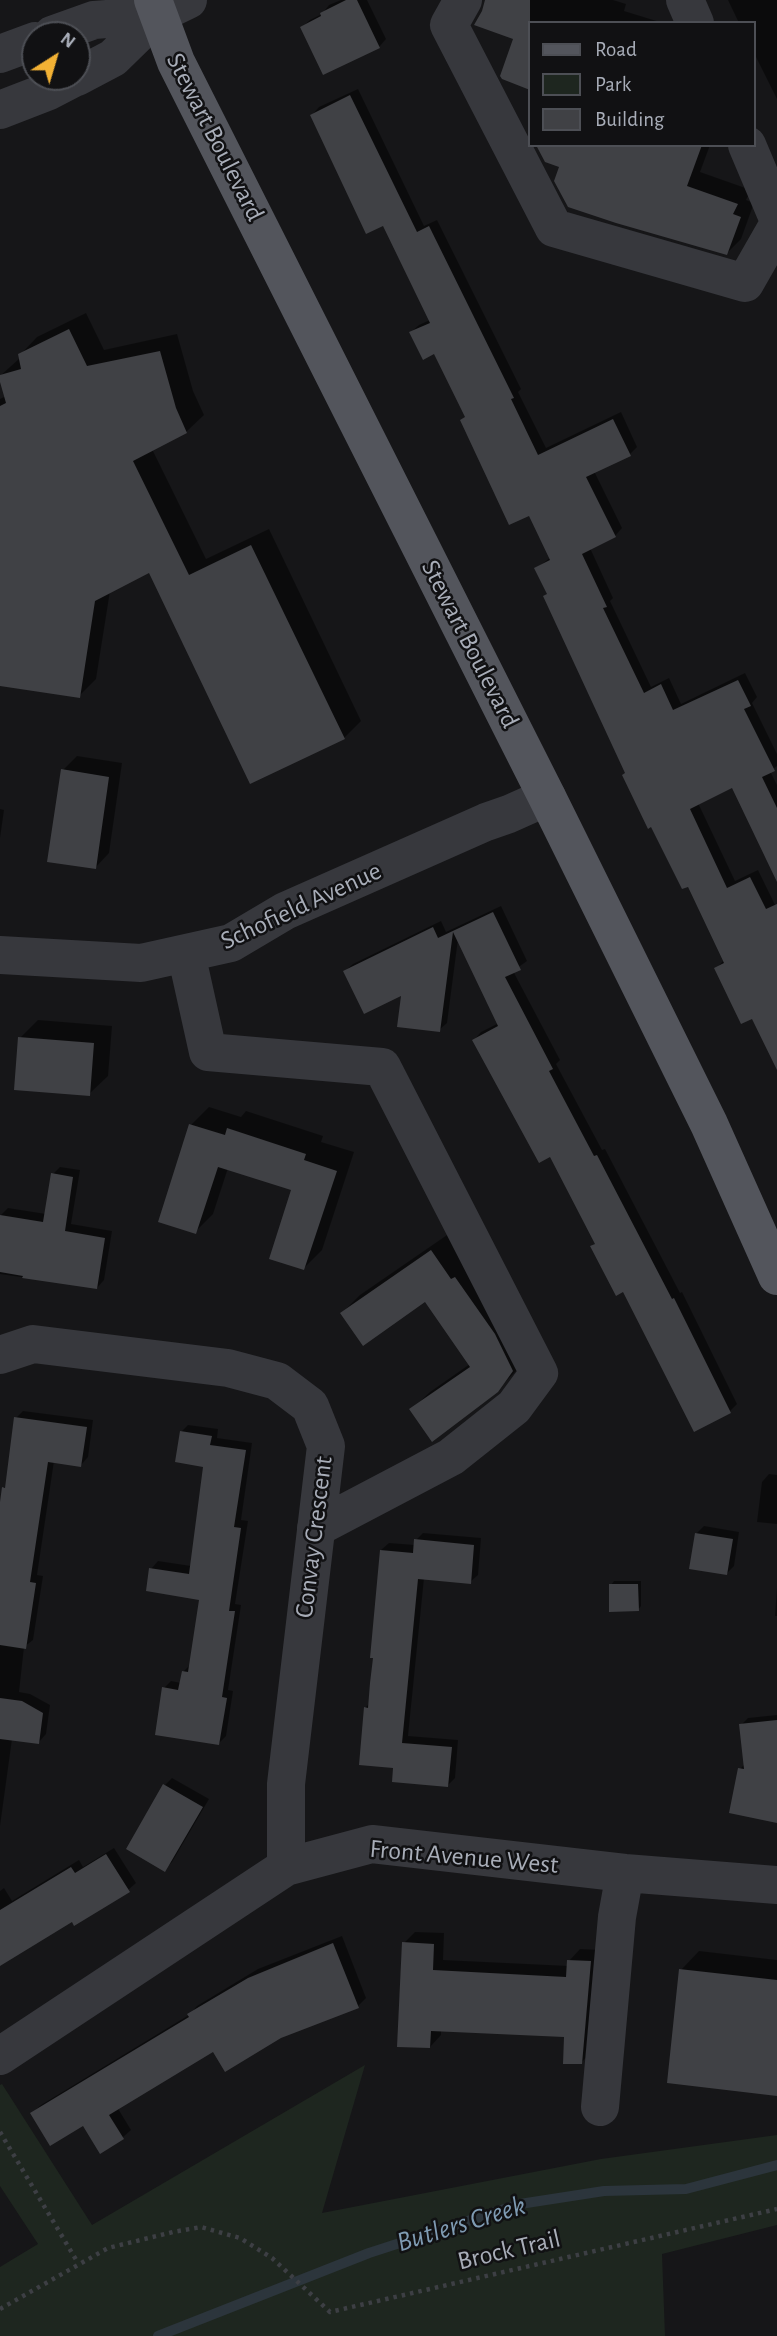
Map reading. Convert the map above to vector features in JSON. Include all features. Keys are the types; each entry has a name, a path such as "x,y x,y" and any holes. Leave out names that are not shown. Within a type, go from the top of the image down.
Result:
{"main road":[{"name":"Stewart Boulevard","path":"161,4 176,62 548,797 709,1124 777,1276"}],"street":[{"path":"463,0 449,25 554,228 745,283 777,227"},
{"path":"685,0 694,21"},
{"path":"91,21 161,4"},
{"path":"91,70 113,58 161,4"},
{"path":"0,54 21,46"},
{"path":"0,110 48,91"},
{"path":"748,147 777,216"},
{"name":"Schofield Avenue","path":"0,955 141,963 231,943 285,911 548,797"},
{"path":"186,953 208,1052 382,1067 540,1373 514,1407 451,1457 316,1528"},
{"name":"Convay Crescent","path":"0,1355 33,1344 228,1368 277,1381 310,1406 326,1446 286,1784 286,1867"},
{"name":"Front Avenue West","path":"0,2056 286,1867 372,1844 625,1873 777,1885"},
{"path":"600,2107 617,1917 625,1873"}],"path":[{"path":"0,2132 78,2263"},
{"name":"Brock Trail","path":"0,2309 108,2248 201,2227 240,2238 288,2270 330,2312 777,2208"}],"green space":[{"path":"365,2065 322,2213 601,2159 777,2135 777,2225 662,2254 665,2336 0,2336 0,2267 38,2244 0,2186 0,2085 2,2084 92,2225"}],"building":[{"path":"346,0 357,0 380,48 323,75 300,27"},
{"path":"485,0 530,0 528,89 500,76 513,39 474,25"},
{"path":"350,95 417,232 429,226 514,398 511,399 538,455 613,419 631,456 586,477 616,537 582,554 607,607 603,608 644,693 661,684 673,710 738,680 751,706 744,709 775,771 762,777 777,808 777,882 732,788 690,809 727,888 750,877 766,909 777,904 777,1070 752,1019 741,1024 714,968 724,963 688,887 682,889 651,827 648,829 622,775 625,773 543,596 547,594 534,568 550,560 529,516 509,525 460,420 465,417 434,354 423,360 409,332 430,323 383,226 366,234 310,115"},
{"path":"537,147 701,147 687,186 738,204 733,214 741,217 727,255 568,207 554,181 559,167 545,162"},
{"path":"69,329 87,366 160,351 176,408 187,433 133,461 189,575 251,545 345,739 250,784 149,573 95,601 80,698 0,686 0,406 6,403 0,375 21,369 18,354"},
{"path":"61,769 109,777 96,869 47,862"},
{"path":"493,912 521,970 505,977 553,1069 549,1071 594,1156 597,1155 672,1299 674,1298 731,1413 694,1432 623,1292 616,1296 590,1246 595,1244 550,1157 539,1163 472,1040 498,1026 453,932 440,1032 397,1027 401,996 364,1014 343,971 433,927 438,938"},
{"path":"18,1037 94,1043 90,1096 14,1090"},
{"path":"189,1124 225,1135 227,1128 306,1154 304,1160 337,1171 304,1270 269,1259 291,1190 218,1167 196,1234 158,1222"},
{"path":"51,1173 73,1177 65,1231 105,1238 97,1289 22,1278 23,1276 0,1272 0,1215 43,1222"},
{"path":"431,1250 451,1279 455,1277 495,1334 513,1371 498,1392 432,1442 409,1409 470,1367 425,1302 363,1346 340,1313"},
{"path":"14,1417 87,1427 81,1467 48,1462 30,1582 36,1583 26,1649 0,1645 0,1502 2,1487 5,1488"},
{"path":"180,1431 212,1436 210,1445 246,1450 234,1527 241,1528 229,1611 235,1611 222,1697 227,1698 219,1745 155,1735 162,1687 178,1690 182,1671 188,1672 199,1600 146,1591 149,1568 189,1574 203,1467 175,1462"},
{"path":"695,1533 733,1539 727,1575 689,1569"},
{"path":"414,1539 474,1545 471,1584 418,1579 402,1743 452,1747 448,1787 392,1782 393,1768 359,1765 364,1707 368,1708 373,1658 370,1658 380,1550 413,1553"},
{"path":"609,1584 638,1584 639,1611 609,1612"},
{"path":"0,1698 22,1701 43,1713 39,1744 0,1739"},
{"path":"777,1720 777,1823 729,1813 738,1768 744,1769 739,1724"},
{"path":"163,1784 203,1807 165,1872 126,1849"},
{"path":"106,1854 130,1892 74,1926 72,1922 0,1966 0,1910 71,1867 75,1873"},
{"path":"402,1942 434,1944 433,1970 566,1977 567,1960 591,1961 582,2064 563,2064 564,2037 431,2031 430,2048 397,2047"},
{"path":"333,1943 359,2008 281,2038 225,2072 213,2052 109,2115 124,2139 100,2154 83,2126 50,2146 30,2113 248,1978"},
{"path":"679,1969 777,1980 777,2096 667,2083"}],"waterway":[{"name":"Butlers Creek","path":"158,2336 369,2253 520,2204 604,2191 686,2189 777,2165"}]}
